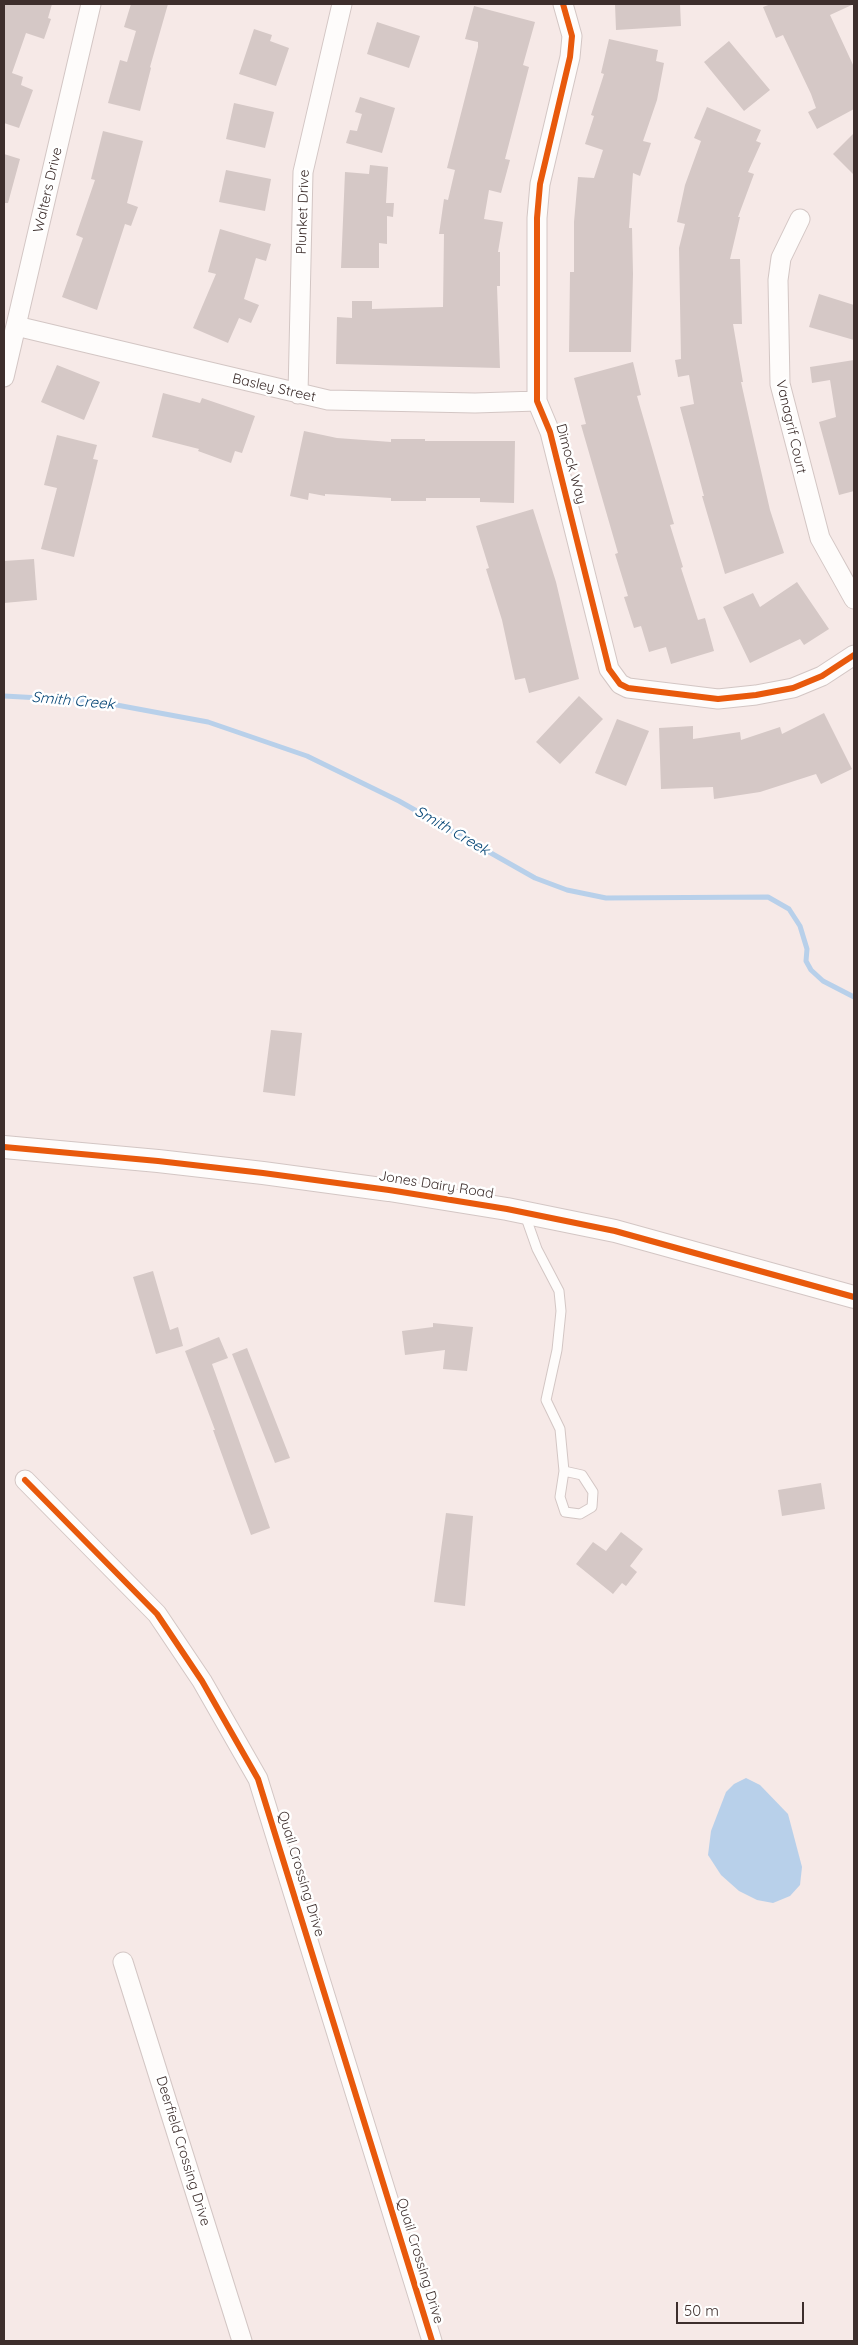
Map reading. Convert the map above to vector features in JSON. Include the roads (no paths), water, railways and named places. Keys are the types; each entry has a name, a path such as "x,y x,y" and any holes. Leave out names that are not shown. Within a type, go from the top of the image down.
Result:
{"street":[{"name":"Walters Drive","path":"4,377 91,4"},
{"name":"Plunket Drive","path":"298,394 303,172 342,4"},
{"name":"Dimock Way","path":"563,4 572,36 570,57 540,184 537,218 537,401 550,432 610,669 620,684 628,688 718,699 756,695 800,685 822,676 854,654"},
{"name":"Vanagrif Court","path":"800,219 782,258 778,280 780,384 820,538 854,598"},
{"name":"Basley Street","path":"16,326 328,400 475,403 537,401"},
{"name":"Jones Dairy Road","path":"4,1147 263,1173 389,1190 524,1212 615,1231 854,1297"},
{"name":"Quail Crossing Drive","path":"26,1480 157,1614 202,1680 258,1778 432,2341"},
{"name":"Deerfield Crossing Drive","path":"123,1962 242,2341"}],"lane":[{"path":"524,1212 537,1248 559,1291 561,1311 557,1350 546,1400 560,1429 564,1471 560,1497 565,1512 580,1514 592,1507 594,1492 582,1475 564,1471"}],"water":[{"path":"746,1778 760,1785 788,1814 802,1867 800,1885 790,1896 773,1903 757,1900 739,1891 721,1875 708,1855 711,1831 726,1792 734,1784"}],"waterway":[{"name":"Smith Creek","path":"4,696 95,701 208,722 307,756 399,801 535,878 567,890 606,898 768,897 789,909 800,926 807,949 806,961 811,970 823,981 854,997"}]}
